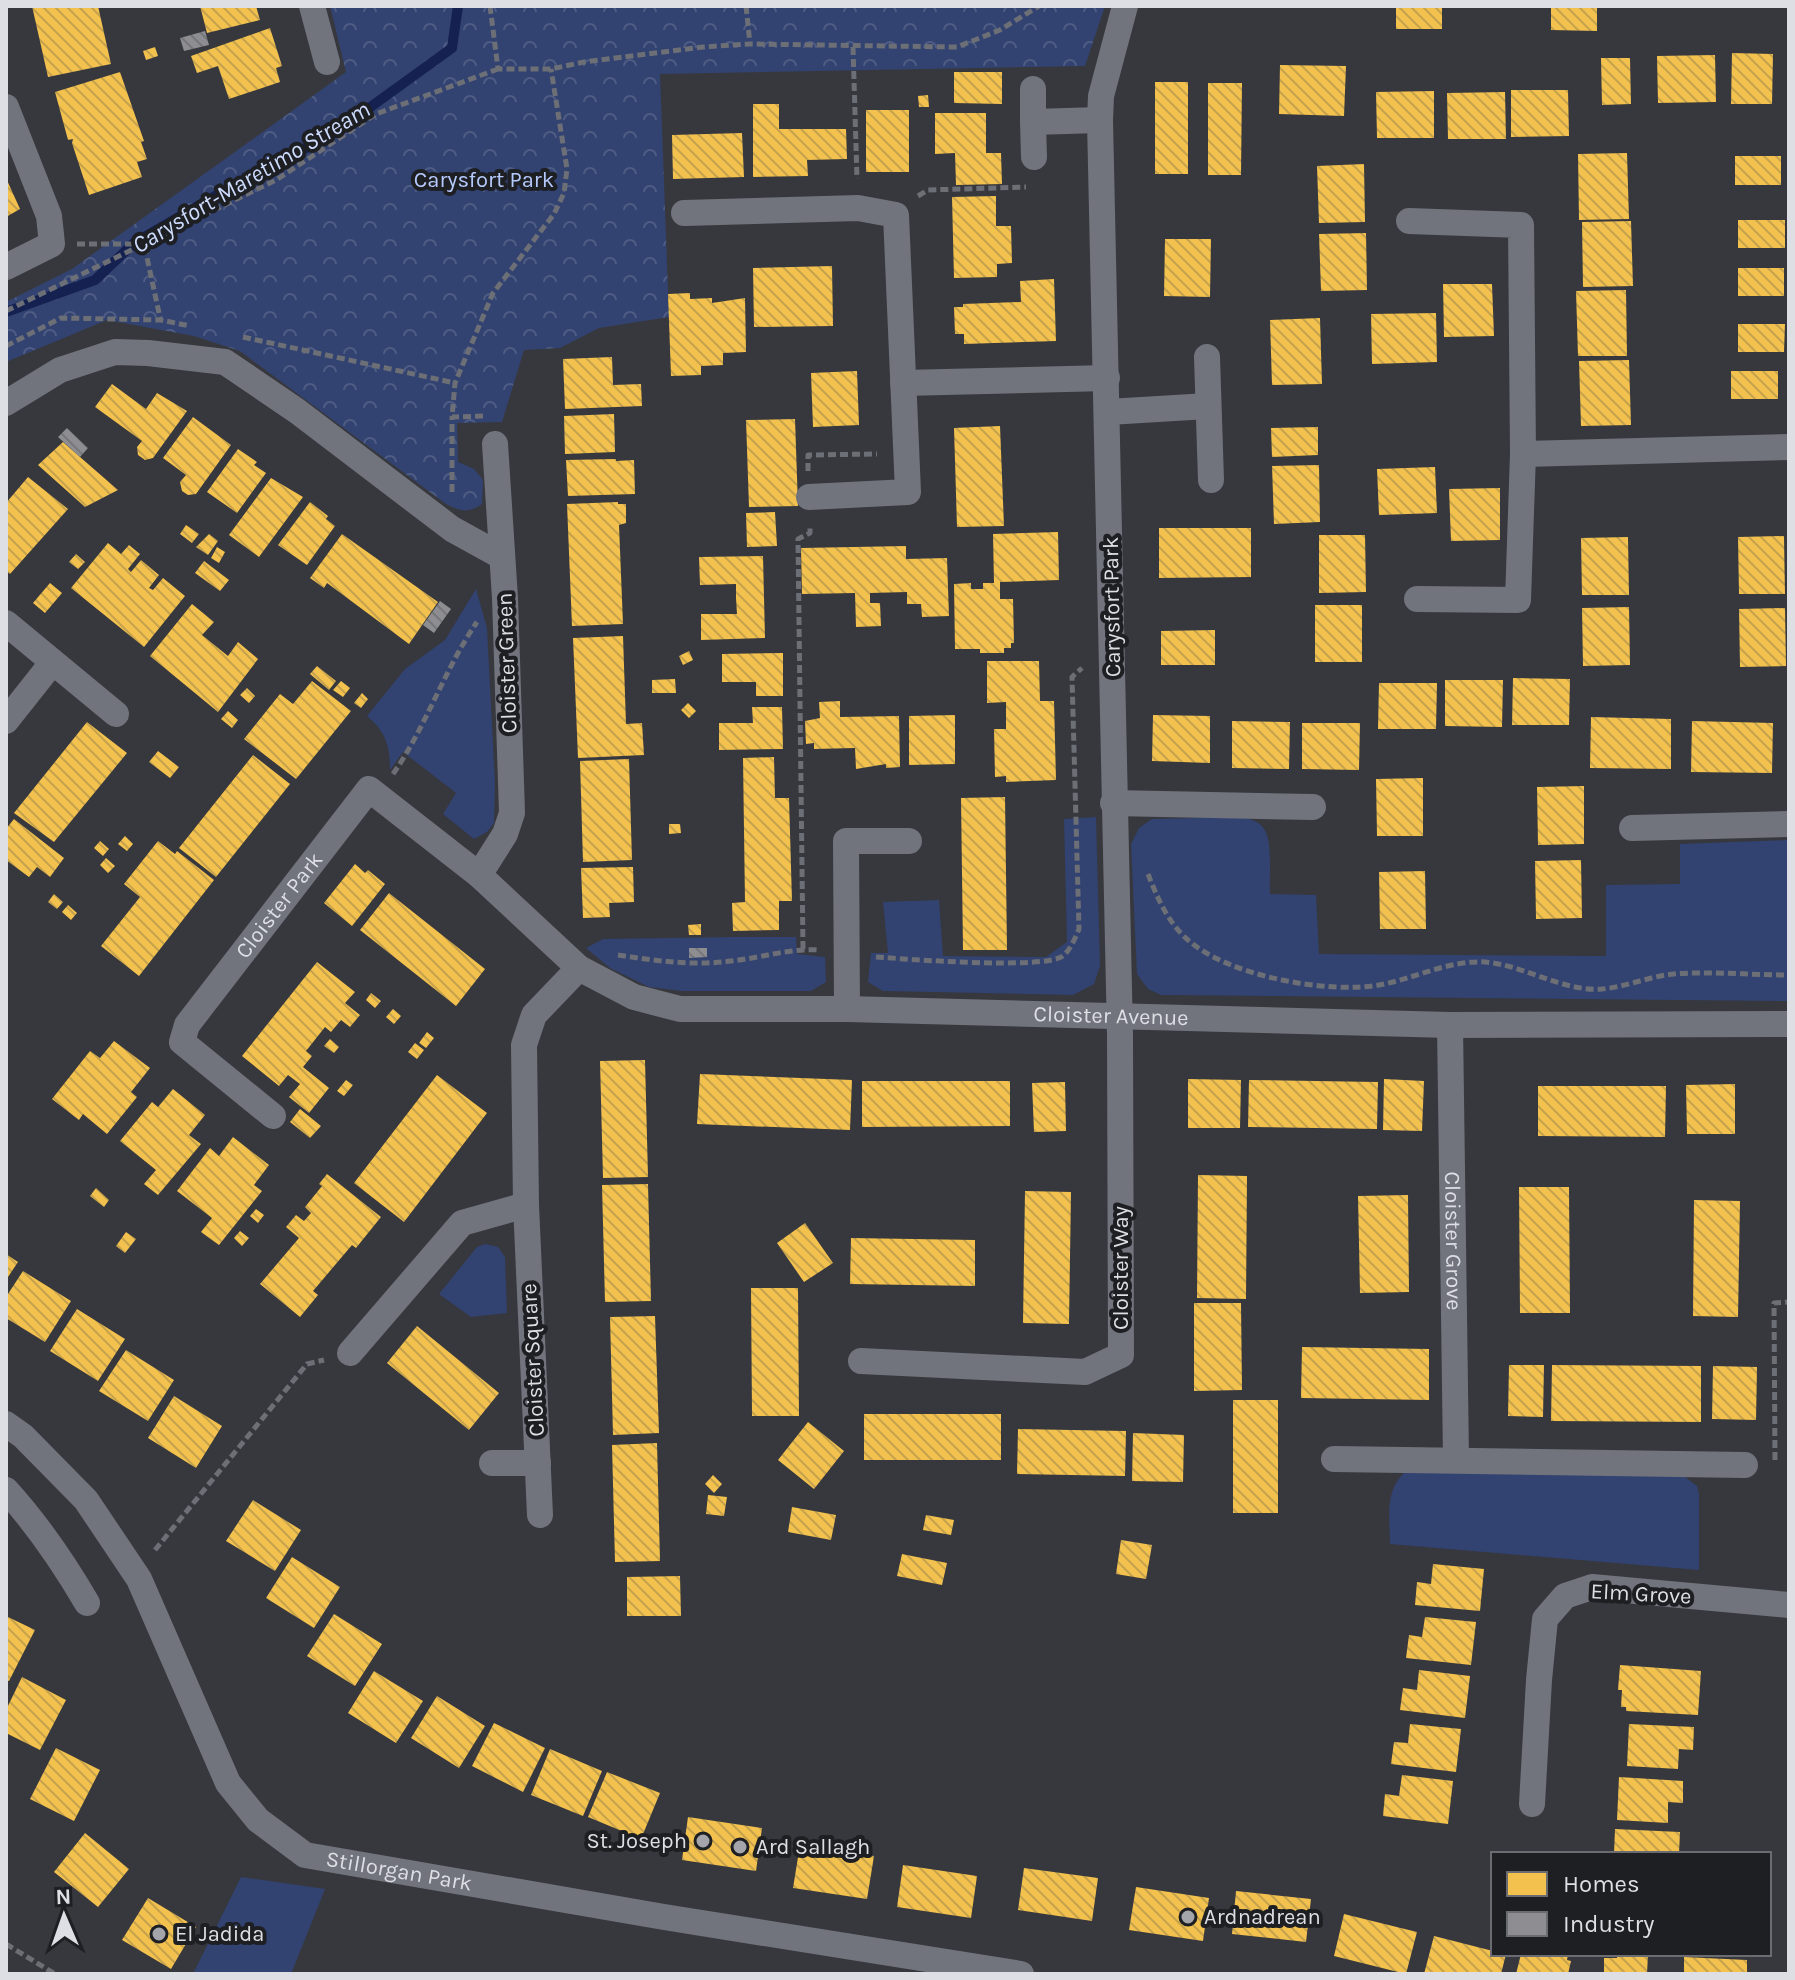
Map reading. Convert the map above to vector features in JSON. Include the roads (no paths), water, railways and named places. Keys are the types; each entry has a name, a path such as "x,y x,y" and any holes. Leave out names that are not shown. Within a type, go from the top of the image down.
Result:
{"street":[{"path":"312,6 327,62"},
{"name":"Carysfort Park","path":"1119,1015 1100,120 1101,96 1125,6"},
{"path":"1033,89 1034,157"},
{"path":"6,107 49,216 52,244 6,267"},
{"path":"1033,122 1100,120"},
{"path":"684,213 858,208 896,215 908,492 809,497"},
{"path":"1409,221 1521,225 1523,454 1518,600 1417,599"},
{"path":"6,403 60,370 115,352 225,362 297,411 452,529 501,556"},
{"path":"1207,357 1211,480"},
{"path":"903,383 1107,378"},
{"path":"1108,412 1208,406"},
{"name":"Cloister Green","path":"479,875 505,834 512,813 505,598 495,444"},
{"path":"1523,454 1789,447"},
{"path":"6,623 116,714"},
{"path":"6,721 52,663"},
{"name":"Cloister Park","path":"273,1116 182,1042 187,1025 369,789 479,875"},
{"path":"1113,803 1313,807"},
{"path":"1632,828 1789,824"},
{"path":"847,1009 846,841 909,841"},
{"name":"Cloister Avenue","path":"479,875 579,968 634,997 680,1009 847,1009 1450,1025 1789,1024"},
{"name":"Cloister Square","path":"540,1515 526,1205 524,1045 534,1015 579,968"},
{"name":"Cloister Way","path":"861,1361 1085,1372 1121,1355 1119,1015"},
{"name":"Cloister Grove","path":"1450,1025 1456,1459"},
{"path":"350,1353 462,1223 526,1205"},
{"name":"Stillorgan Park","path":"6,1424 23,1436 86,1500 139,1579 228,1783 258,1820 305,1855 1021,1974"},
{"path":"1334,1459 1745,1465"},
{"path":"492,1463 538,1463"},
{"path":"6,1490 58,1554 87,1603"},
{"name":"Elm Grove","path":"1532,1804 1545,1619 1565,1596 1592,1587 1789,1605"}],"waterway":[{"name":"Carysfort-Maretimo Stream","path":"6,312 95,280 134,243 336,132 452,48 458,6"}],"place":[{"name":"St. Joseph","path":"703,1841"},
{"name":"Ard Sallagh","path":"740,1847"},
{"name":"Ardnadrean","path":"1188,1917"},
{"name":"El Jadida","path":"159,1934"}]}
